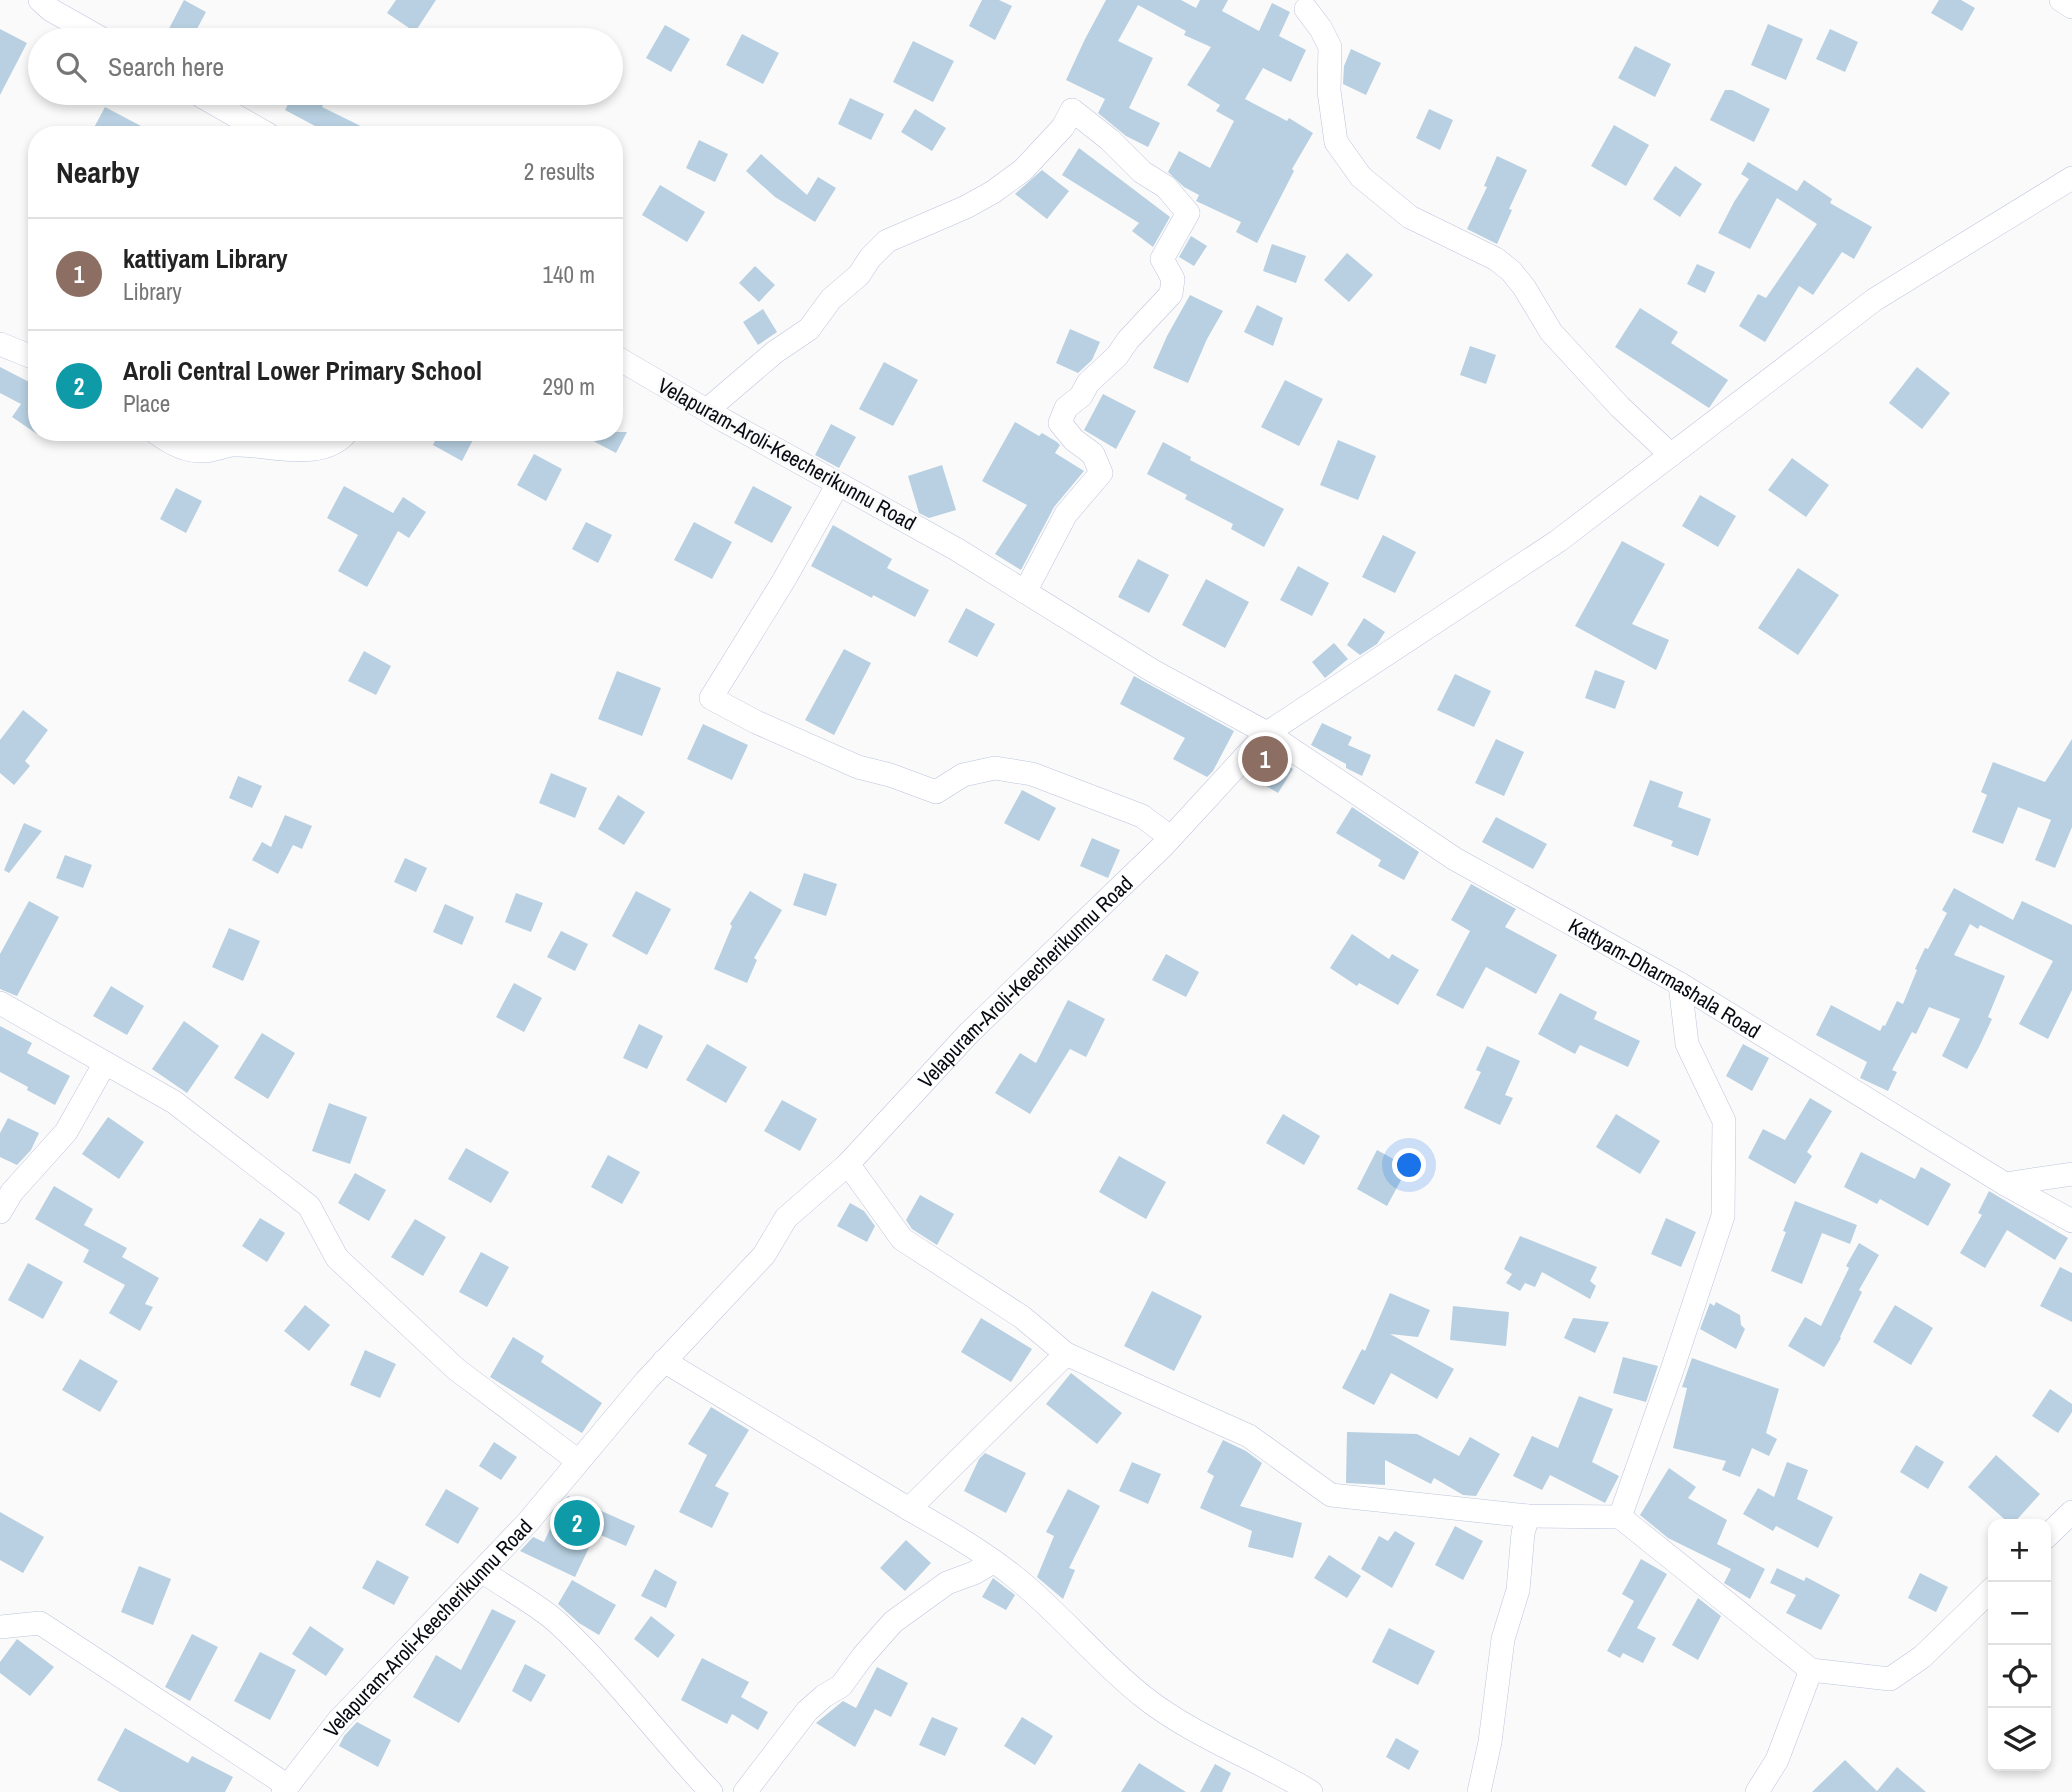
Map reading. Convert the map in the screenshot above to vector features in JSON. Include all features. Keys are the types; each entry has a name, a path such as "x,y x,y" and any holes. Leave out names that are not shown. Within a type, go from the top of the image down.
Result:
{"street":[{"path":"40,0 51,10 83,28"},
{"path":"2061,0 2072,7"},
{"path":"1306,3 1329,47 1329,91 1336,142 1361,177 1410,217 1496,259 1511,271 1551,332 1620,407 1671,455"},
{"path":"217,105 253,126"},
{"path":"707,410 775,352 809,329 831,299 859,275 870,258 887,241 966,207 993,192 1023,170 1063,127 1072,110 1142,172 1166,187 1188,213 1162,258 1173,279 1171,294 1088,383 1081,396 1066,408 1060,423 1074,440 1094,454 1101,473 1066,514 1025,592"},
{"path":"1267,733 1558,541 1874,300 2072,178"},
{"path":"0,344 28,355"},
{"name":"Velapuram-Aroli-Keecherikunnu Road","path":"285,1789 338,1721 528,1522 664,1361 764,1255 786,1218 848,1164 968,1034 1170,838 1267,733 1153,671 956,549 623,361"},
{"path":"167,441 200,452 233,445 283,450 322,448 336,441"},
{"path":"838,484 785,580 711,698 756,722 858,767 890,775 936,792 964,775 995,768 1032,774 1142,816 1170,838"},
{"name":"Kattyam-Dharmashala Road","path":"1267,733 1455,859 1680,984 2005,1184 2072,1221"},
{"path":"1620,1517 1723,1216 1724,1121 1686,1044 1680,984"},
{"path":"0,1003 174,1102 309,1206 337,1258 456,1369 578,1461"},
{"path":"0,1212 12,1192 66,1132 105,1063"},
{"path":"848,1164 902,1239 1022,1317 1066,1354 1249,1436 1331,1495 1528,1516 1620,1517 1811,1670 1890,1679 1922,1657 1988,1593"},
{"path":"2005,1184 2072,1174"},
{"path":"909,1509 1066,1354"},
{"path":"664,1361 993,1562 1016,1578 1146,1698 1223,1745 1277,1771 1311,1792"},
{"path":"2051,1532 2072,1512"},
{"path":"1479,1792 1490,1742 1503,1639 1518,1590 1522,1533 1528,1516"},
{"path":"745,1792 807,1711 841,1686 893,1622 947,1583 974,1573 993,1562"},
{"path":"482,1572 556,1621 620,1687 711,1792"},
{"path":"0,1627 40,1623 285,1789"},
{"path":"1756,1792 1777,1760 1811,1670"}],"building":[{"path":"184,0 206,12 197,28 169,28"},
{"path":"396,0 436,0 418,28 409,28 387,13"},
{"path":"982,0 999,0 1012,6 995,40 969,26"},
{"path":"1106,0 1181,0 1196,8 1200,0 1228,0 1222,11 1259,31 1272,3 1290,12 1279,36 1306,50 1291,82 1263,68 1245,99 1287,121 1289,118 1313,133 1292,169 1294,171 1257,243 1236,232 1241,222 1196,201 1199,195 1184,187 1168,172 1179,151 1210,168 1234,121 1216,111 1220,105 1187,85 1211,47 1184,35 1186,31 1138,5 1118,41 1153,58 1129,108 1160,123 1148,147 1126,136 1098,113 1105,99 1066,80"},
{"path":"1939,0 1961,0 1975,8 1962,31 1931,13"},
{"path":"1768,24 1803,39 1786,80 1751,65"},
{"path":"665,25 690,39 671,72 646,58"},
{"path":"0,29 27,43 0,95"},
{"path":"1830,29 1858,42 1845,72 1816,59"},
{"path":"742,34 779,53 763,84 726,65"},
{"path":"913,41 954,61 933,102 893,82"},
{"path":"1635,46 1671,64 1655,97 1618,78"},
{"path":"1351,49 1381,63 1366,95 1343,84 1344,66"},
{"path":"1725,90 1732,90 1770,109 1754,142 1710,120"},
{"path":"850,98 884,114 871,140 838,124"},
{"path":"288,105 323,105 322,107 361,126 315,126 285,110"},
{"path":"105,107 141,126 95,126"},
{"path":"915,109 946,128 932,151 901,132"},
{"path":"1429,109 1453,120 1440,150 1416,138"},
{"path":"1614,125 1649,145 1626,186 1591,166"},
{"path":"699,140 728,154 715,182 686,168"},
{"path":"1079,148 1170,217 1153,247 1132,231 1139,223 1062,175"},
{"path":"761,154 807,195 818,177 836,188 815,222 775,197 746,171"},
{"path":"1497,156 1527,170 1497,244 1467,229 1487,187 1484,186"},
{"path":"1748,162 1797,191 1804,180 1832,199 1830,203 1872,227 1854,259 1842,252 1813,295 1799,286 1765,342 1739,326 1758,294 1766,298 1817,224 1777,198 1750,249 1718,233 1749,179 1741,174"},
{"path":"1675,166 1702,184 1680,217 1653,199"},
{"path":"1042,170 1069,191 1047,219 1015,194"},
{"path":"660,185 705,212 687,242 642,215"},
{"path":"1191,236 1207,246 1194,266 1179,257"},
{"path":"1272,244 1306,256 1296,283 1263,271"},
{"path":"1347,253 1373,275 1349,302 1324,280"},
{"path":"1697,264 1715,272 1705,293 1687,284"},
{"path":"755,266 775,285 759,302 739,283"},
{"path":"1190,295 1223,311 1207,339 1188,383 1153,368"},
{"path":"1257,305 1283,318 1273,346 1244,332"},
{"path":"1640,308 1678,332 1671,343 1728,380 1709,408 1615,347"},
{"path":"763,309 777,332 758,345 743,322"},
{"path":"1070,329 1100,342 1092,360 1078,373 1056,363"},
{"path":"1470,346 1496,355 1486,384 1460,375"},
{"path":"884,362 918,380 893,426 859,409"},
{"path":"0,367 28,381 28,428 12,417 21,404 0,393"},
{"path":"1917,367 1950,393 1922,429 1889,403"},
{"path":"1285,380 1323,399 1299,446 1261,427"},
{"path":"1103,394 1136,411 1116,449 1084,430"},
{"path":"1015,422 1039,436 1042,433 1057,442 1060,445 1055,453 1084,471 1054,507 1021,570 995,554 1027,505 982,481"},
{"path":"831,424 856,437 839,468 815,455"},
{"path":"1338,440 1376,456 1358,500 1320,485"},
{"path":"435,441 472,441 462,461 433,445"},
{"path":"593,441 622,441 616,453"},
{"path":"1163,442 1191,457 1190,460 1284,509 1264,547 1231,529 1233,524 1185,499 1187,495 1147,474"},
{"path":"534,454 562,469 546,501 517,485"},
{"path":"1792,458 1829,485 1806,517 1768,490"},
{"path":"942,465 956,510 929,518 919,513 908,476"},
{"path":"344,486 393,513 403,497 426,512 409,538 398,531 367,587 338,571 358,535 327,518"},
{"path":"753,486 792,507 772,543 734,523"},
{"path":"176,488 202,501 186,533 160,519"},
{"path":"1700,495 1736,516 1718,547 1682,526"},
{"path":"586,522 612,535 598,563 572,549"},
{"path":"694,522 732,542 712,579 674,560"},
{"path":"833,525 892,559 887,568 929,590 915,617 811,566"},
{"path":"1383,535 1416,552 1395,593 1362,577"},
{"path":"1622,541 1665,564 1632,624 1669,640 1656,670 1575,626"},
{"path":"1138,559 1169,575 1149,613 1118,597"},
{"path":"1298,566 1329,583 1312,616 1280,600"},
{"path":"1798,568 1839,595 1798,655 1758,628"},
{"path":"1206,579 1249,602 1225,648 1182,625"},
{"path":"966,608 995,624 977,657 948,642"},
{"path":"1364,618 1385,632 1377,644 1360,655 1347,645"},
{"path":"1334,643 1348,659 1325,678 1312,662"},
{"path":"844,649 871,663 834,735 805,720"},
{"path":"364,651 391,666 376,695 348,681"},
{"path":"1595,670 1625,681 1615,709 1585,698"},
{"path":"617,671 661,688 642,736 598,719"},
{"path":"1455,674 1491,691 1474,727 1437,710"},
{"path":"1134,676 1234,731 1213,771 1207,777 1173,759 1185,738 1120,704"},
{"path":"23,710 48,730 25,761 30,766 14,785 0,773 0,740"},
{"path":"1322,723 1352,737 1348,745 1371,755 1362,776 1311,745"},
{"path":"703,724 748,745 732,780 687,759"},
{"path":"1496,739 1524,752 1504,796 1475,783"},
{"path":"2072,739 2072,827 2055,868 2035,860 2051,820 2018,807 2003,844 1972,832 1987,795 1981,792 1993,762 2045,782"},
{"path":"1267,753 1293,769 1278,793 1247,775"},
{"path":"551,773 587,788 575,818 539,803"},
{"path":"238,776 262,786 252,808 229,798"},
{"path":"1650,780 1683,792 1678,807 1711,819 1698,856 1671,846 1673,841 1633,826"},
{"path":"1022,790 1056,808 1039,841 1004,823"},
{"path":"618,795 645,812 624,845 598,829"},
{"path":"1352,807 1419,852 1404,880 1378,866 1381,860 1336,833"},
{"path":"285,815 312,826 302,849 293,845 278,874 252,860 262,842 271,847"},
{"path":"1496,817 1547,844 1533,869 1482,842"},
{"path":"24,823 42,831 9,873 4,870"},
{"path":"1092,838 1120,850 1108,878 1080,866"},
{"path":"65,855 92,865 83,888 56,878"},
{"path":"405,858 427,868 416,892 394,882"},
{"path":"804,873 837,884 826,916 793,905"},
{"path":"1471,884 1516,909 1505,927 1557,955 1536,994 1486,967 1463,1009 1436,995 1470,931 1451,920"},
{"path":"1954,888 2013,920 2022,901 2072,925 2072,990 2048,1039 2019,1024 2053,961 1980,925 1978,929 1970,924 1954,955 2005,976 1988,1017 1992,1019 1979,1047 1967,1069 1942,1056 1960,1019 1929,1007 1916,1034 1912,1032 1892,1070 1897,1072 1888,1091 1860,1078 1867,1062 1816,1035 1831,1005 1880,1031 1883,1025 1885,1026 1897,1001 1903,1004 1925,948 1928,949 1947,913 1942,910"},
{"path":"636,891 671,909 647,955 612,936"},
{"path":"750,891 782,910 754,958 757,960 747,983 714,969 732,926 730,924"},
{"path":"516,893 543,903 531,932 505,922"},
{"path":"29,901 59,917 17,996 0,989 0,954"},
{"path":"445,904 474,917 462,945 433,932"},
{"path":"229,928 260,941 243,981 212,967"},
{"path":"561,931 588,944 575,971 547,957"},
{"path":"1352,934 1389,959 1392,954 1419,970 1398,1005 1359,983 1357,986 1330,968"},
{"path":"1166,954 1199,972 1186,997 1152,980"},
{"path":"514,983 542,998 524,1032 496,1017"},
{"path":"111,986 144,1006 127,1035 93,1016"},
{"path":"1560,993 1597,1012 1594,1019 1640,1041 1628,1067 1580,1045 1575,1054 1538,1034"},
{"path":"1068,1000 1105,1019 1086,1057 1070,1049 1030,1114 995,1093 1020,1053 1036,1063"},
{"path":"184,1021 219,1046 187,1093 152,1069"},
{"path":"639,1024 663,1036 647,1069 623,1058"},
{"path":"0,1026 32,1043 27,1053 70,1076 55,1105 0,1072"},
{"path":"262,1033 295,1053 268,1099 234,1078"},
{"path":"707,1044 747,1067 726,1103 686,1080"},
{"path":"1743,1044 1769,1058 1752,1091 1726,1076"},
{"path":"1487,1046 1520,1061 1505,1095 1513,1098 1500,1125 1464,1108 1481,1072 1476,1070"},
{"path":"1810,1098 1832,1111 1807,1152 1812,1156 1795,1184 1748,1158 1763,1129 1785,1140"},
{"path":"782,1100 817,1119 800,1151 764,1131"},
{"path":"329,1103 367,1117 350,1164 312,1151"},
{"path":"1283,1114 1320,1136 1304,1165 1266,1143"},
{"path":"1616,1114 1660,1141 1640,1174 1596,1147"},
{"path":"108,1117 144,1142 119,1179 82,1154"},
{"path":"8,1118 39,1133 31,1150 17,1165 0,1157 0,1133"},
{"path":"466,1148 509,1172 491,1203 448,1179"},
{"path":"1377,1150 1408,1167 1387,1206 1357,1189"},
{"path":"1861,1152 1915,1179 1921,1167 1951,1184 1928,1226 1880,1199 1877,1204 1844,1187"},
{"path":"608,1155 640,1172 622,1204 591,1187"},
{"path":"1119,1156 1166,1182 1146,1219 1099,1192"},
{"path":"355,1173 386,1190 369,1221 338,1203"},
{"path":"54,1186 93,1209 84,1225 127,1248 122,1257 159,1278 145,1304 153,1307 140,1331 109,1313 125,1285 83,1262 89,1250 35,1219"},
{"path":"1989,1191 2068,1238 2055,1260 2007,1230 1985,1268 1960,1253 1982,1215 1978,1213"},
{"path":"920,1195 954,1214 937,1245 912,1229 906,1220"},
{"path":"1795,1201 1857,1225 1850,1244 1822,1233 1802,1284 1771,1271"},
{"path":"850,1203 864,1211 875,1226 867,1242 837,1226"},
{"path":"260,1218 285,1233 267,1262 242,1246"},
{"path":"1666,1218 1696,1232 1681,1267 1651,1254"},
{"path":"415,1219 446,1237 423,1276 391,1257"},
{"path":"1520,1236 1597,1267 1590,1281 1596,1286 1590,1299 1542,1272 1535,1287 1525,1283 1520,1291 1506,1283 1512,1274 1504,1269"},
{"path":"1859,1243 1879,1255 1859,1290 1862,1292 1824,1367 1788,1346 1805,1317 1821,1326 1849,1268 1846,1266"},
{"path":"481,1252 509,1267 487,1307 459,1292"},
{"path":"28,1263 63,1282 43,1319 8,1300"},
{"path":"2060,1267 2072,1273 2072,1322 2040,1306"},
{"path":"1152,1291 1202,1316 1174,1371 1124,1346"},
{"path":"1390,1293 1430,1310 1418,1337 1390,1334 1454,1369 1437,1399 1391,1373 1374,1405 1342,1388 1362,1349 1365,1351"},
{"path":"1716,1302 1740,1315 1741,1325 1745,1329 1736,1349 1700,1329 1710,1303 1714,1306"},
{"path":"305,1305 330,1325 309,1351 284,1331"},
{"path":"1895,1305 1933,1328 1911,1365 1873,1342"},
{"path":"1453,1306 1509,1312 1506,1346 1450,1340"},
{"path":"981,1318 1032,1349 1011,1382 961,1352"},
{"path":"1573,1318 1609,1322 1595,1353 1564,1338"},
{"path":"513,1337 544,1356 541,1362 602,1403 582,1433 490,1377"},
{"path":"365,1350 396,1364 380,1398 350,1385"},
{"path":"1623,1357 1658,1366 1646,1402 1613,1393"},
{"path":"1692,1358 1779,1389 1766,1433 1777,1439 1769,1456 1752,1448 1740,1477 1722,1470 1726,1461 1673,1448 1687,1388 1682,1387"},
{"path":"80,1359 118,1381 100,1412 62,1390"},
{"path":"1071,1373 1122,1413 1097,1444 1046,1404"},
{"path":"2050,1389 2072,1404 2072,1412 2058,1433 2032,1416"},
{"path":"1579,1396 1613,1409 1592,1462 1619,1476 1605,1503 1550,1475 1542,1490 1513,1476 1532,1436 1558,1448"},
{"path":"711,1407 749,1430 715,1486 729,1493 712,1528 679,1512 707,1455 688,1444"},
{"path":"1347,1432 1417,1434 1459,1456 1470,1437 1500,1454 1476,1496 1463,1495 1434,1478 1431,1484 1385,1460 1385,1485 1346,1483"},
{"path":"1223,1440 1246,1451 1262,1463 1240,1506 1302,1523 1293,1558 1248,1547 1252,1531 1200,1508 1214,1476 1207,1472"},
{"path":"494,1442 517,1457 501,1480 479,1466"},
{"path":"1916,1445 1944,1462 1928,1489 1900,1472"},
{"path":"985,1453 1026,1473 1006,1513 964,1491 979,1459"},
{"path":"1996,1455 2040,1494 2018,1519 2004,1519 1968,1487"},
{"path":"1132,1462 1161,1474 1148,1504 1119,1491"},
{"path":"1787,1462 1808,1470 1797,1499 1833,1517 1818,1548 1776,1526 1773,1531 1743,1514 1758,1488 1774,1497"},
{"path":"1669,1468 1696,1487 1688,1498 1727,1520 1717,1544 1765,1569 1750,1599 1724,1583 1731,1569 1668,1538 1640,1515"},
{"path":"446,1489 479,1508 458,1544 425,1525"},
{"path":"1068,1489 1100,1506 1069,1568 1075,1570 1063,1599 1037,1577 1054,1536 1046,1532"},
{"path":"568,1496 635,1526 626,1546 596,1533 575,1577 520,1551 533,1537 544,1542"},
{"path":"0,1512 44,1537 23,1573 0,1560"},
{"path":"1455,1526 1483,1541 1463,1580 1435,1565"},
{"path":"1395,1531 1415,1543 1392,1588 1361,1569 1379,1536 1388,1541"},
{"path":"906,1540 931,1563 905,1591 880,1568"},
{"path":"1329,1555 1361,1576 1347,1598 1314,1578"},
{"path":"1641,1559 1667,1574 1637,1628 1656,1638 1643,1663 1623,1653 1620,1658 1607,1651 1634,1601 1622,1594"},
{"path":"377,1560 409,1577 394,1605 362,1588"},
{"path":"139,1566 171,1579 153,1625 121,1612"},
{"path":"1777,1568 1804,1581 1806,1577 1840,1595 1821,1630 1786,1613 1796,1595 1770,1583"},
{"path":"655,1569 677,1582 666,1608 641,1596"},
{"path":"1920,1573 1948,1587 1936,1612 1908,1598"},
{"path":"993,1578 1015,1595 1006,1610 982,1597"},
{"path":"572,1580 616,1605 599,1635 579,1623 558,1604"},
{"path":"1698,1598 1721,1616 1698,1660 1672,1645"},
{"path":"492,1609 516,1621 459,1723 413,1697 436,1655 461,1670"},
{"path":"651,1616 675,1635 658,1658 634,1639"},
{"path":"310,1626 344,1649 326,1676 292,1654"},
{"path":"1389,1628 1435,1651 1418,1685 1372,1662"},
{"path":"192,1634 218,1647 190,1701 165,1687"},
{"path":"17,1639 54,1667 30,1696 0,1673 0,1662"},
{"path":"260,1652 296,1670 270,1720 234,1701"},
{"path":"702,1658 749,1682 741,1697 768,1712 758,1730 732,1714 727,1724 681,1700"},
{"path":"525,1664 546,1675 531,1702 512,1691"},
{"path":"877,1667 908,1683 891,1717 875,1709 855,1747 816,1723 843,1701 856,1708"},
{"path":"932,1717 958,1728 945,1756 919,1745"},
{"path":"1022,1717 1053,1736 1035,1765 1004,1746"},
{"path":"357,1722 391,1740 378,1767 339,1746"},
{"path":"125,1728 188,1763 192,1756 233,1777 225,1792 120,1792 97,1780"},
{"path":"1396,1738 1419,1751 1409,1770 1386,1757"},
{"path":"1845,1760 1877,1791 1897,1767 1926,1792 1812,1792"},
{"path":"1139,1763 1186,1792 1121,1792"},
{"path":"1215,1764 1231,1773 1222,1792 1200,1792"}],"place":[{"name":"kattiyam Library","path":"1265,759"},
{"name":"Aroli Central Lower Primary School","path":"577,1523"}]}
